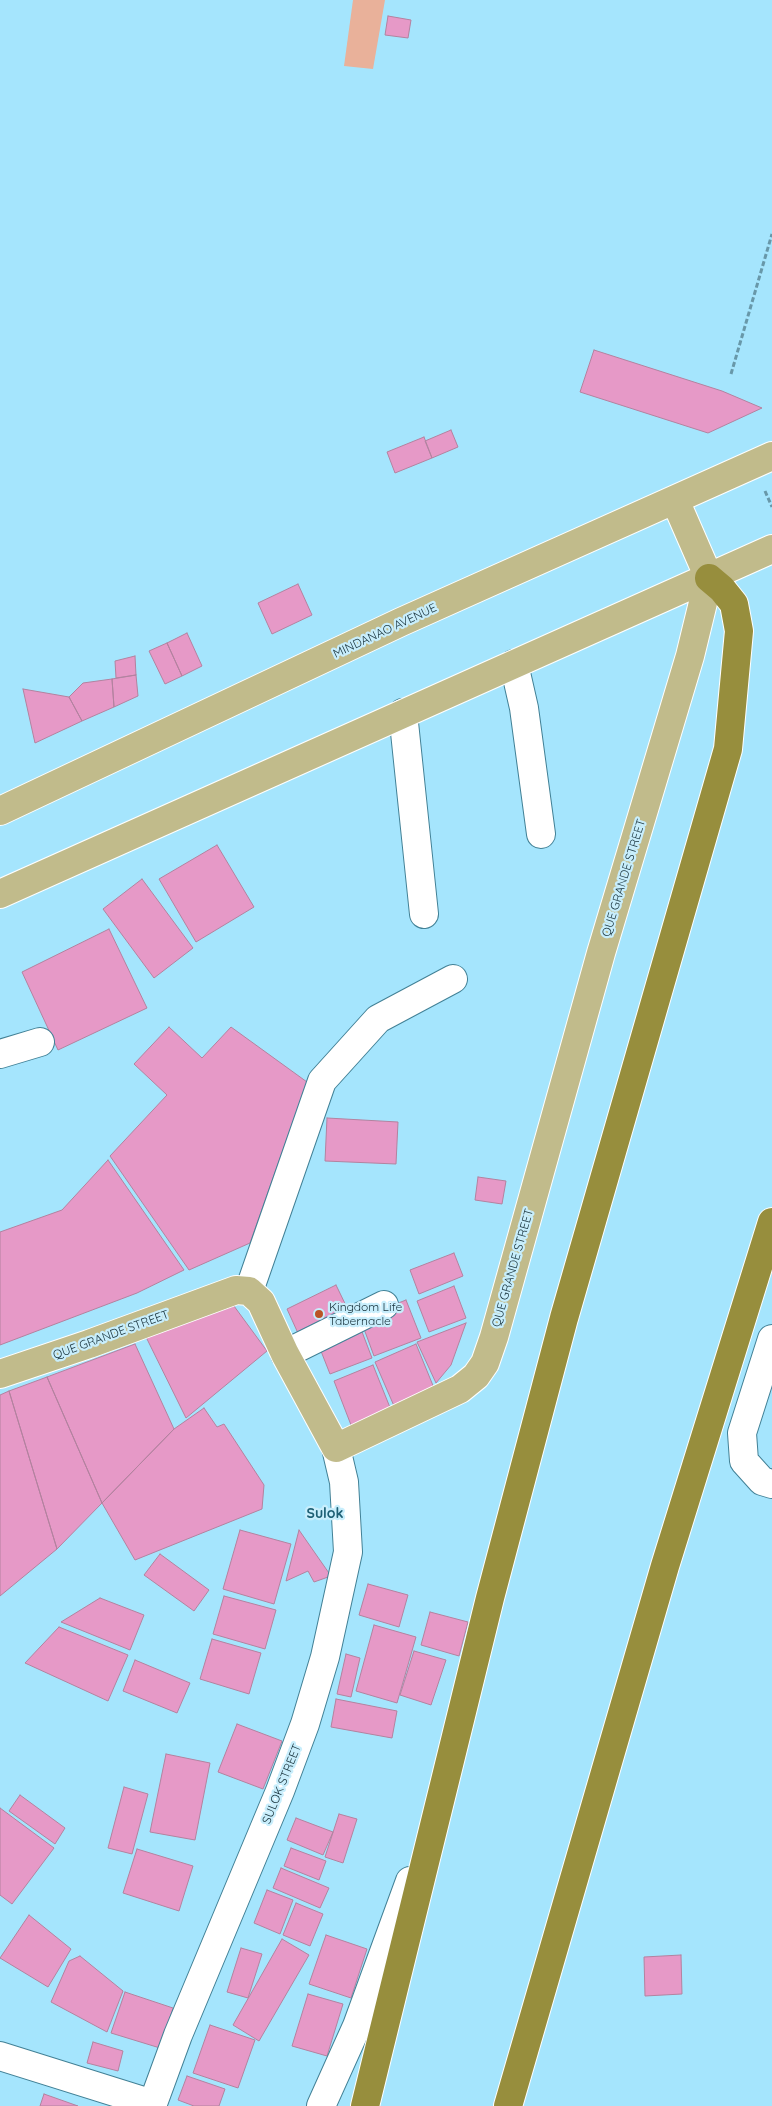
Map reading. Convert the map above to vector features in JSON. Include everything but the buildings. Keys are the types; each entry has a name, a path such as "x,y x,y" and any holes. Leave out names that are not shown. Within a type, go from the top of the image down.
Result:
{"highway":[{"path":"365,2106 493,1589 564,1318 728,749 739,631 734,604 722,589 709,578"},
{"path":"508,2106 666,1566 772,1222"}],"main road":[{"name":"MINDANAO AVENUE","path":"0,811 401,622 772,456"},
{"path":"675,500 709,578"},
{"path":"0,894 709,578 772,548"},
{"name":"QUE GRANDE STREET","path":"336,1448 460,1390 476,1376 485,1363 494,1337 601,953 690,656 709,578"},
{"name":"QUE GRANDE STREET","path":"0,1374 90,1344 236,1290 249,1291"},
{"path":"249,1291 261,1302 285,1354 336,1448"}],"street":[{"path":"514,664 524,708 541,834"},
{"path":"403,713 424,914"},
{"path":"249,1291 322,1081 378,1019 453,979"},
{"path":"0,1054 40,1042"},
{"path":"285,1354 384,1305"},
{"path":"772,1339 742,1434 744,1461 762,1481 772,1484"},
{"name":"SULOK STREET","path":"152,2105 178,2035 280,1791 305,1724 325,1657 348,1552 344,1482 336,1448"},
{"path":"321,2106 357,2026 419,1857 432,1840"},
{"path":"0,2056 152,2105"}],"path":[{"path":"731,374 772,234"}],"shaded area":[{"path":"353,0 385,0 373,69 344,66"}],"place":[{"name":"Kingdom Life Tabernacle","path":"319,1314"}],"district":[{"name":"Sulok","path":"325,1514"}]}
